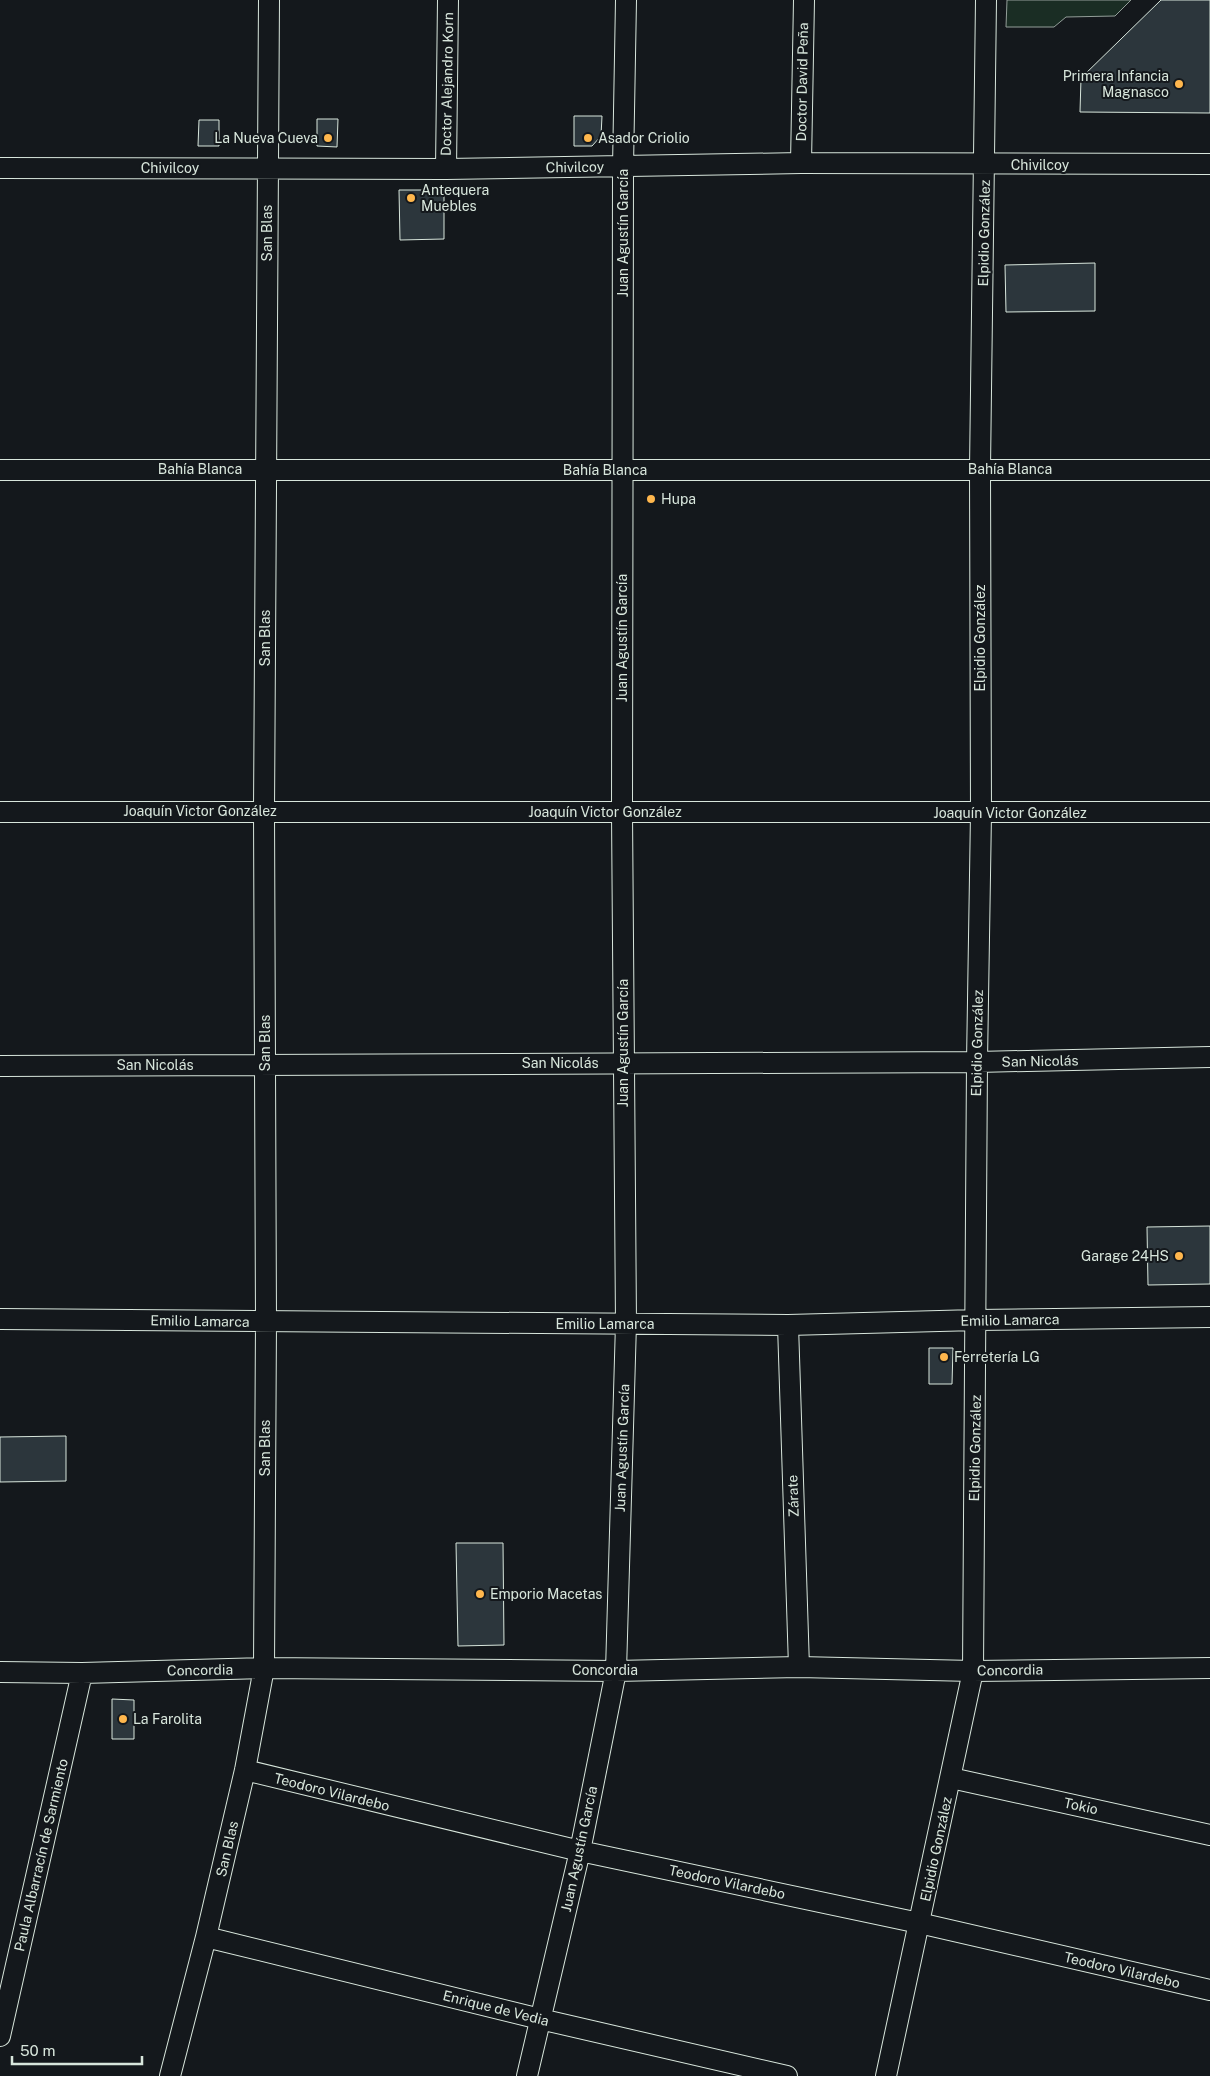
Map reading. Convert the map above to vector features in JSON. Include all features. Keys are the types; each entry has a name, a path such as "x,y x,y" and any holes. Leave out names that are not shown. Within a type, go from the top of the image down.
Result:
{"street":[{"name":"San Blas","path":"170,2076 206,1937 245,1770 264,1668 266,1322 264,811 269,0"},
{"name":"Doctor Alejandro Korn","path":"446,168 448,0"},
{"name":"Juan Agustín García","path":"527,2076 580,1851 616,1671 626,1324 622,1062 622,470 623,167 626,0"},
{"name":"Doctor David Peña","path":"801,163 804,0"},
{"name":"Elpidio González","path":"886,2076 973,1671 977,1320 976,1062 981,813 980,469 986,0"},
{"name":"Chivilcoy","path":"0,168 623,167 801,163 985,165 1210,164"},
{"name":"Bahía Blanca","path":"0,470 1210,470"},
{"name":"Joaquín Victor González","path":"0,812 1210,812"},
{"name":"San Nicolás","path":"0,1066 976,1062 1210,1057"},
{"name":"Emilio Lamarca","path":"0,1319 788,1325 977,1320 1210,1318"},
{"name":"Zárate","path":"788,1325 799,1667"},
{"name":"Concordia","path":"0,1672 82,1673 264,1668 616,1671 799,1667 973,1671 1210,1668"},
{"name":"Paula Albarracín de Sarmiento","path":"0,2036 82,1673"},
{"name":"Teodoro Vilardebo","path":"245,1770 580,1851 920,1923 1210,1990"},
{"name":"Tokio","path":"951,1778 1210,1835"},
{"name":"Enrique de Vedia","path":"206,1937 540,2019 787,2076"}],"green space":[{"path":"1007,0 1131,0 1115,16 1066,17 1054,27 1006,27"}],"building":[{"path":"1161,0 1210,0 1210,113 1080,112 1081,78"},
{"path":"574,116 602,116 601,136 592,146 574,146"},
{"path":"317,119 338,119 337,147 317,146"},
{"path":"199,120 219,120 219,146 198,146"},
{"path":"399,190 444,190 444,239 400,240"},
{"path":"1095,263 1095,311 1006,312 1005,265"},
{"name":"Garage 24HS","path":"1210,1226 1210,1284 1148,1285 1147,1227"},
{"path":"929,1348 953,1348 952,1384 929,1384"},
{"path":"66,1436 66,1481 0,1482 0,1437"},
{"name":"Emporio Macetas","path":"456,1543 503,1543 504,1645 458,1646"},
{"name":"La Farolita","path":"112,1699 134,1700 134,1739 112,1739"}],"place":[{"name":"Primera Infancia Magnasco","path":"1179,84"},
{"name":"La Nueva Cueva","path":"328,138"},
{"name":"Asador Criolio","path":"588,138"},
{"name":"Antequera Muebles","path":"411,198"},
{"name":"Hupa","path":"651,499"},
{"name":"Garage 24HS","path":"1179,1256"},
{"name":"Ferretería LG","path":"944,1357"},
{"name":"Emporio Macetas","path":"480,1594"},
{"name":"La Farolita","path":"123,1719"}]}
